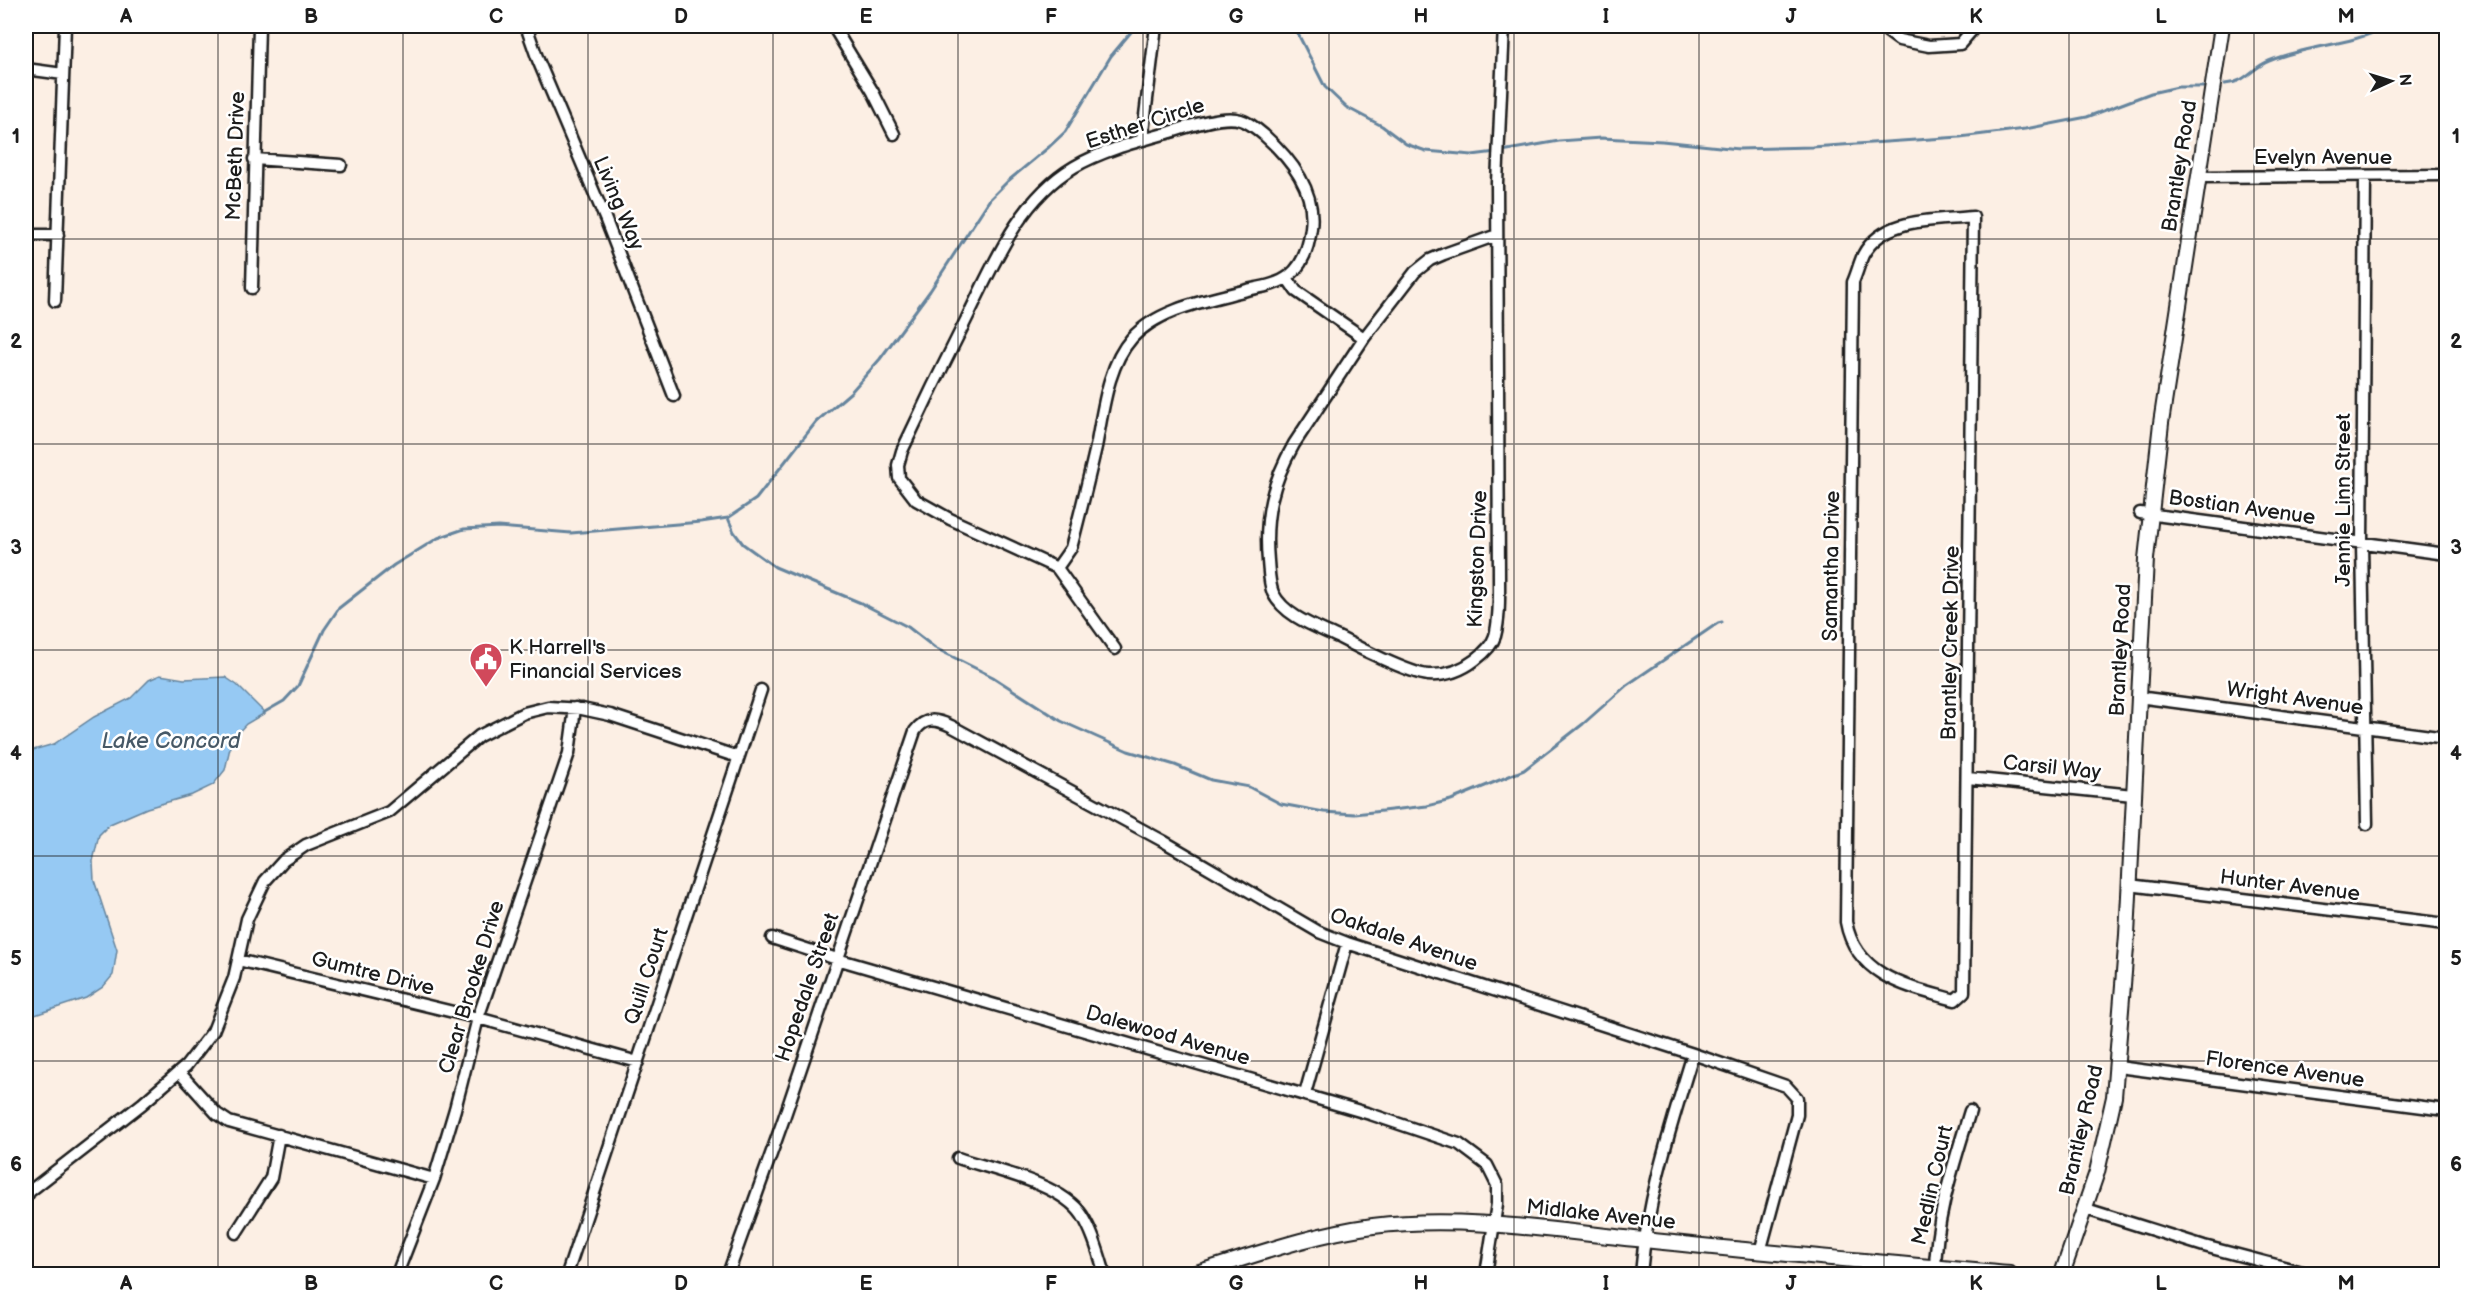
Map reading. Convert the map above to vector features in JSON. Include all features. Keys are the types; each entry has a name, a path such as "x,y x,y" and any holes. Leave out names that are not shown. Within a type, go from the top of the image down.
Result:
{"street":[{"path":"56,301 65,26"},
{"name":"McBeth Drive","path":"252,288 259,26"},
{"name":"Living Way","path":"526,26 538,60 605,218 674,396"},
{"path":"833,26 873,92 894,134"},
{"path":"1142,140 1156,26"},
{"name":"Kingston Drive","path":"1497,235 1430,260 1415,272 1364,338 1294,444 1274,486 1267,527 1270,585 1274,594 1287,610 1355,646 1421,673 1440,675 1468,666 1491,645 1498,619 1497,173 1504,26"},
{"path":"1880,26 1899,40 1929,46 1960,44 1972,30 1972,26"},
{"name":"Brantley Road","path":"2062,1275 2086,1209 2105,1139 2118,1067 2146,559 2146,514 2222,26"},
{"path":"26,69 63,74"},
{"name":"Esther Circle","path":"1115,649 1057,568 950,519 916,500 898,478 898,465 902,451 1002,248 1027,209 1061,176 1073,168 1142,140 1227,118 1245,122 1266,137 1305,183 1312,206 1311,228 1305,254 1299,267 1287,278"},
{"path":"254,159 341,165"},
{"name":"Evelyn Avenue","path":"2199,177 2446,175"},
{"name":"Jennie Linn Street","path":"2365,176 2362,543 2367,824"},
{"name":"Brantley Creek Drive","path":"1894,980 1955,1000 1964,992 1973,217"},
{"name":"Samantha Drive","path":"1894,980 1868,965 1855,950 1846,922 1853,282 1864,254 1881,236 1901,224 1973,217"},
{"path":"26,235 57,235"},
{"path":"1057,568 1071,548 1108,389 1118,361 1131,340 1148,323 1213,299 1273,284 1287,278 1296,291 1364,338"},
{"name":"Bostian Avenue","path":"2146,514 2446,554"},
{"name":"Quill Court","path":"567,1275 761,690"},
{"name":"Wright Avenue","path":"2138,697 2446,738"},
{"path":"26,1197 30,1191 179,1072 213,1031 234,978 247,919 265,881 284,860 306,845 389,812 463,748 488,732 524,713 548,707 575,708 610,715 738,757"},
{"name":"Clear Brooke Drive","path":"397,1275 434,1179 455,1109 478,1018 569,753 575,708"},
{"name":"Oakdale Avenue","path":"931,720 951,726 1163,841 1319,932 1347,944 1776,1081 1797,1098 1797,1115 1760,1252"},
{"name":"Hopedale Street","path":"728,1275 915,731 920,724 931,720"},
{"name":"Carsil Way","path":"1968,778 2133,795"},
{"name":"Hunter Avenue","path":"2129,885 2446,924"},
{"name":"Dalewood Avenue","path":"772,938 837,959 1305,1094 1446,1138 1478,1157 1491,1171 1497,1185 1497,1204 1486,1275"},
{"path":"1305,1094 1347,944"},
{"name":"Gumtre Drive","path":"238,960 478,1018 638,1062"},
{"path":"1641,1275 1646,1220 1671,1126 1694,1054"},
{"name":"Florence Avenue","path":"2118,1067 2446,1110"},
{"path":"179,1072 217,1114 229,1122 434,1179"},
{"name":"Medlin Court","path":"1935,1271 1938,1229 1970,1111"},
{"path":"236,1233 271,1178 279,1136"},
{"path":"958,1158 1048,1188 1065,1198 1083,1216 1106,1275"},
{"path":"2086,1209 2204,1246 2310,1275"},
{"name":"Midlake Avenue","path":"1193,1275 1289,1245 1363,1228 1417,1223 1493,1225 1935,1271 2010,1275"}],"water":[{"name":"Lake Concord","path":"160,675 184,679 225,677 237,685 265,713 246,724 232,739 225,770 213,785 192,795 147,808 110,824 99,835 93,861 94,880 117,950 113,975 103,987 86,998 26,1018 26,752 54,744 94,717 131,698 149,680"}],"waterway":[{"path":"263,713 284,701 298,686 324,630 339,608 394,565 438,538 464,529 499,527 571,533 701,522 728,518 756,499 816,422 851,392 880,359 930,291 990,199 1065,132 1111,56 1136,26"},
{"path":"1294,26 1325,87 1346,107 1382,126 1406,144 1426,151 1472,155 1496,152"},
{"path":"2225,84 2244,78 2269,61 2359,38 2388,26"},
{"path":"1502,151 1559,141 1601,138 1662,141 1739,149 1812,147 1960,137 2025,129 2087,117 2151,93 2178,87 2203,87"},
{"path":"728,518 743,544 775,567 861,603 908,627 935,648 993,677 1061,721 1128,751 1175,765 1211,780 1249,787 1281,804 1324,812 1355,814 1427,806 1451,800 1524,770 1583,724 1627,685 1722,622"}],"place":[{"name":"K Harrell's Financial Services","path":"486,688"}]}
